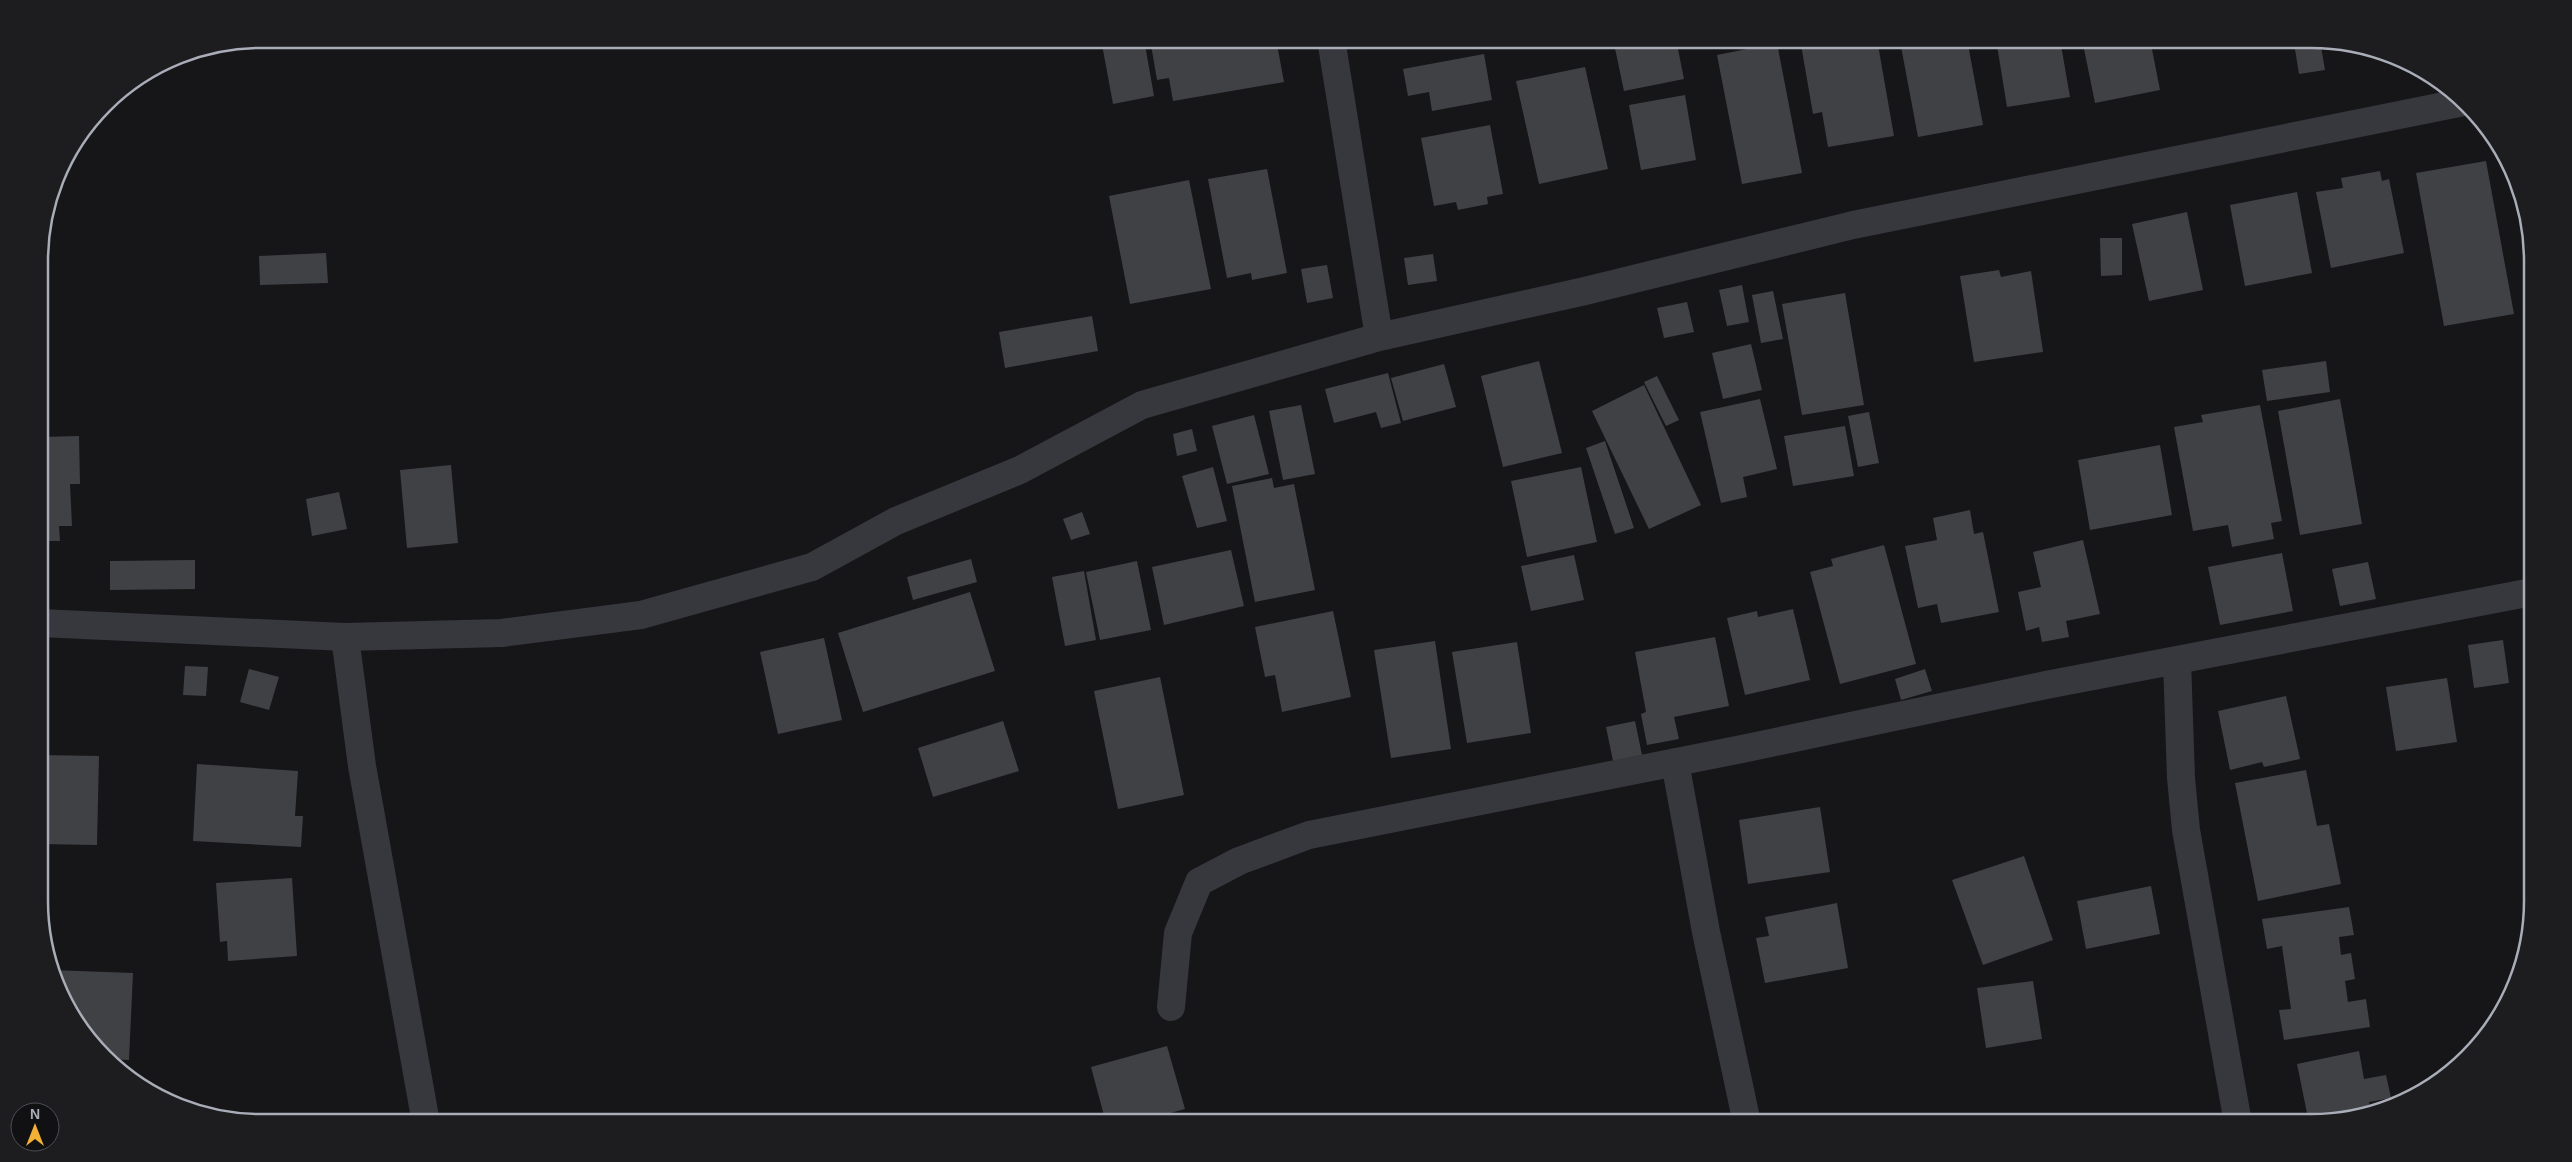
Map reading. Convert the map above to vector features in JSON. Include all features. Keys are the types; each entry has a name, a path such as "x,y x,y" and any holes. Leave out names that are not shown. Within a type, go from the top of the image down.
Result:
{"street":[{"path":"1332,48 1379,337"},
{"path":"48,623 345,636 502,633 642,615 812,567 896,521 1020,470 1142,405 1379,337 1585,291 1853,225 2456,104"},
{"path":"1171,1007 1178,933 1199,882 1239,861 1310,835 2177,660 2524,594"},
{"path":"345,636 362,766 424,1114"},
{"path":"2177,660 2181,778 2186,830 2236,1114"},
{"path":"1675,762 1706,932 1745,1114"}],"building":[{"path":"1103,48 1146,48 1154,96 1113,104"},
{"path":"1152,48 1278,48 1284,82 1173,101 1169,78 1157,80"},
{"path":"1615,48 1678,48 1684,79 1624,91"},
{"path":"1752,48 1778,48 1802,173 1742,184 1717,55"},
{"path":"1802,48 1879,48 1894,136 1828,147 1822,112 1813,114"},
{"path":"1901,48 1969,48 1983,125 1918,137"},
{"path":"1997,48 2062,48 2070,97 2007,107"},
{"path":"2084,48 2152,48 2160,90 2095,103"},
{"path":"2295,48 2321,48 2325,70 2299,74"},
{"path":"1484,54 1492,100 1432,111 1429,92 1408,96 1403,69"},
{"path":"1585,67 1608,169 1539,184 1516,81"},
{"path":"1685,95 1696,160 1641,170 1629,105"},
{"path":"1490,125 1503,194 1487,197 1488,204 1458,210 1456,202 1434,206 1421,138"},
{"path":"2486,161 2514,314 2444,326 2416,173"},
{"path":"1267,169 1287,273 1252,280 1251,273 1227,278 1208,179"},
{"path":"2380,171 2382,181 2389,179 2404,253 2331,268 2316,192 2343,188 2341,178"},
{"path":"1189,180 1211,289 1130,304 1109,196"},
{"path":"2297,192 2312,273 2245,286 2230,205"},
{"path":"2187,212 2203,290 2149,301 2132,224"},
{"path":"2100,238 2122,238 2122,275 2101,276"},
{"path":"326,253 328,283 260,285 259,256"},
{"path":"1433,254 1437,281 1408,285 1404,258"},
{"path":"1327,265 1333,298 1307,303 1301,269"},
{"path":"1999,270 2001,277 2031,271 2043,352 1974,362 1960,276"},
{"path":"1742,285 1749,322 1727,326 1719,290"},
{"path":"1773,291 1783,339 1761,343 1752,295"},
{"path":"1845,293 1864,405 1802,415 1782,304"},
{"path":"1687,302 1694,332 1664,338 1657,308"},
{"path":"1092,316 1098,351 1005,368 999,332"},
{"path":"1751,344 1762,390 1723,399 1712,353"},
{"path":"1539,361 1562,453 1503,467 1481,376"},
{"path":"2326,361 2330,392 2267,401 2262,370"},
{"path":"1444,364 1456,407 1403,421 1391,378"},
{"path":"1388,373 1401,423 1381,428 1376,412 1334,423 1325,389"},
{"path":"1657,376 1679,420 1666,426 1644,382"},
{"path":"1644,385 1701,505 1649,529 1592,411"},
{"path":"1760,399 1777,469 1743,477 1747,497 1721,503 1700,412"},
{"path":"2340,399 2362,524 2300,535 2278,411"},
{"path":"1301,405 1315,474 1283,480 1269,411"},
{"path":"2260,405 2282,521 2271,523 2274,539 2232,547 2228,525 2193,531 2174,427 2203,422 2201,415"},
{"path":"1869,412 1879,463 1858,467 1848,416"},
{"path":"1254,415 1269,474 1227,484 1212,426"},
{"path":"1845,426 1854,476 1793,486 1784,436"},
{"path":"1192,429 1197,451 1177,456 1173,434"},
{"path":"79,436 80,484 70,484 72,526 59,526 60,541 48,541 48,437"},
{"path":"1605,441 1634,528 1615,534 1586,448"},
{"path":"2160,445 2172,515 2090,530 2078,460"},
{"path":"451,465 458,543 407,548 400,470"},
{"path":"1213,467 1227,521 1197,528 1182,476"},
{"path":"1581,467 1597,542 1527,557 1511,481"},
{"path":"1272,478 1274,488 1294,484 1315,590 1255,602 1232,486"},
{"path":"339,492 347,529 312,536 306,499"},
{"path":"1970,510 1974,534 1983,532 1999,612 1941,623 1937,604 1918,608 1905,546 1937,540 1933,518"},
{"path":"1082,512 1090,534 1071,540 1063,519"},
{"path":"2083,540 2100,614 2066,621 2069,637 2042,642 2039,627 2026,631 2018,592 2041,587 2033,552"},
{"path":"1884,545 1916,664 1840,684 1810,572 1833,566 1831,559"},
{"path":"1231,550 1244,606 1164,625 1152,567"},
{"path":"2282,553 2293,611 2220,625 2208,567"},
{"path":"1574,555 1584,600 1531,611 1521,566"},
{"path":"971,559 977,582 913,600 907,577"},
{"path":"195,560 195,589 110,590 110,561"},
{"path":"1137,561 1151,630 1100,640 1086,572"},
{"path":"2368,562 2376,599 2340,606 2332,569"},
{"path":"1084,571 1096,640 1065,646 1052,577"},
{"path":"970,592 995,671 863,712 838,633"},
{"path":"1793,609 1810,680 1745,695 1727,618 1757,611 1758,617"},
{"path":"1333,611 1351,697 1282,712 1275,675 1265,677 1255,627"},
{"path":"1715,637 1729,706 1674,717 1679,739 1647,745 1641,714 1646,712 1635,652"},
{"path":"824,638 842,720 778,734 760,652"},
{"path":"2503,640 2509,683 2474,688 2468,645"},
{"path":"1435,641 1451,749 1391,758 1374,650"},
{"path":"1517,642 1531,733 1467,743 1452,652"},
{"path":"185,666 208,667 206,696 183,695"},
{"path":"249,669 279,677 269,710 240,702"},
{"path":"1925,669 1932,691 1901,700 1895,679"},
{"path":"1160,677 1184,795 1118,809 1094,691"},
{"path":"2447,678 2457,742 2396,751 2386,687"},
{"path":"2286,696 2300,759 2264,767 2262,762 2230,770 2218,711"},
{"path":"1003,721 1019,771 933,797 918,748"},
{"path":"1635,721 1642,755 1613,761 1606,727"},
{"path":"48,755 99,756 97,845 48,844"},
{"path":"197,764 298,771 295,816 303,816 301,847 193,841"},
{"path":"2306,770 2317,826 2329,824 2341,884 2258,901 2235,783"},
{"path":"1820,807 1830,872 1748,884 1739,820"},
{"path":"2024,856 2053,940 1983,965 1952,880"},
{"path":"292,878 297,956 228,961 227,941 220,942 216,883"},
{"path":"2151,886 2160,934 2086,949 2077,901"},
{"path":"1837,903 1848,968 1765,983 1756,938 1769,936 1765,917"},
{"path":"2349,907 2354,935 2339,937 2341,955 2351,953 2355,979 2345,981 2348,1002 2366,999 2370,1027 2284,1040 2279,1010 2291,1009 2282,946 2267,949 2262,919"},
{"path":"59,970 133,973 129,1060 117,1059 100,1042 76,1008"},
{"path":"2033,981 2042,1039 1986,1048 1977,988"},
{"path":"1167,1046 1185,1109 1167,1114 1104,1114 1091,1067"},
{"path":"2359,1051 2364,1079 2386,1075 2391,1098 2369,1102 2370,1106 2339,1113 2307,1114 2297,1064"}]}
